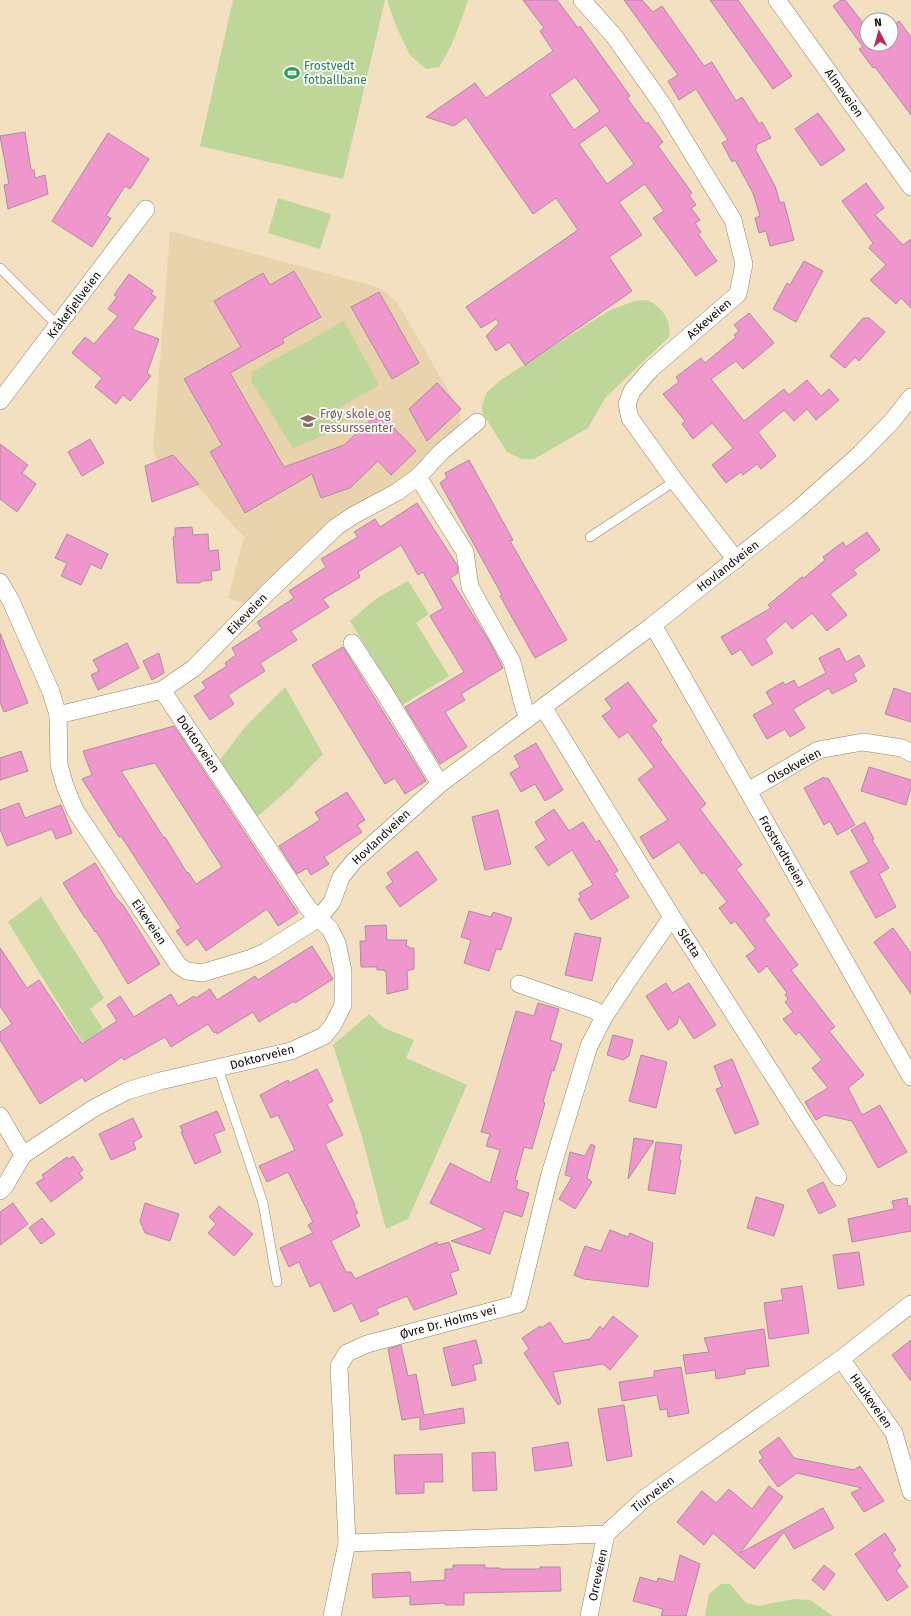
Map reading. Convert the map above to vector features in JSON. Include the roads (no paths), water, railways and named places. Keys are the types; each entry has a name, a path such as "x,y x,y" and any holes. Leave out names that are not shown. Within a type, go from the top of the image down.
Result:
{"street":[{"name":"Askeveien","path":"582,0 614,36 662,104 733,220 744,264 738,294 651,369 632,391 627,404 630,418 675,481 736,560"},
{"name":"Almeveien","path":"777,0 911,187"},
{"name":"Kråkefjellveien","path":"0,401 146,209"},
{"name":"Hovlandveien","path":"319,918 332,902 341,878 354,861 440,784 653,625 796,511 861,453 893,420 911,397"},
{"path":"477,422 441,452 418,477 465,552 470,587 512,662 524,708 528,717"},
{"name":"Eikeveien","path":"58,715 162,690 194,668 266,594 336,527 354,515 397,492 418,477"},
{"name":"Eikeveien","path":"0,582 11,601 51,692 58,715 59,765 65,786 75,810 178,966 187,971 202,973 249,959 265,952 319,918"},
{"name":"Frostvedtveien","path":"653,625 911,1077"},
{"path":"352,643 384,692 440,784"},
{"name":"Doktorveien","path":"0,1191 5,1186 23,1154 94,1108 127,1091 160,1081 292,1051 324,1036 333,1025 343,1005 343,971 337,943 330,929 308,908 162,690"},
{"name":"Sletta","path":"543,707 672,917 838,1177"},
{"name":"Olsokveien","path":"748,791 818,750 863,742 902,748 911,753"},
{"name":"Øvre Dr. Holms vei","path":"332,1616 348,1542 339,1366 347,1353 367,1344 518,1304 550,1174 589,1046 604,1017 672,917"},
{"path":"518,984 594,1010 604,1017"},
{"path":"0,1116 23,1154"},
{"name":"Tiurveien","path":"606,1534 646,1498 841,1359 911,1304"},
{"name":"Haukeveien","path":"841,1359 894,1433 911,1492"},
{"path":"348,1542 606,1534"},
{"name":"Orreveien","path":"589,1616 606,1534"}],"lane":[{"path":"0,268 58,326"},
{"path":"590,537 675,481"},
{"path":"218,1068 263,1203 277,1282"}],"place":[{"name":"Frostvedt fotballbane","path":"292,73"},
{"name":"Frøy skole og ressurssenter","path":"308,421"}]}
